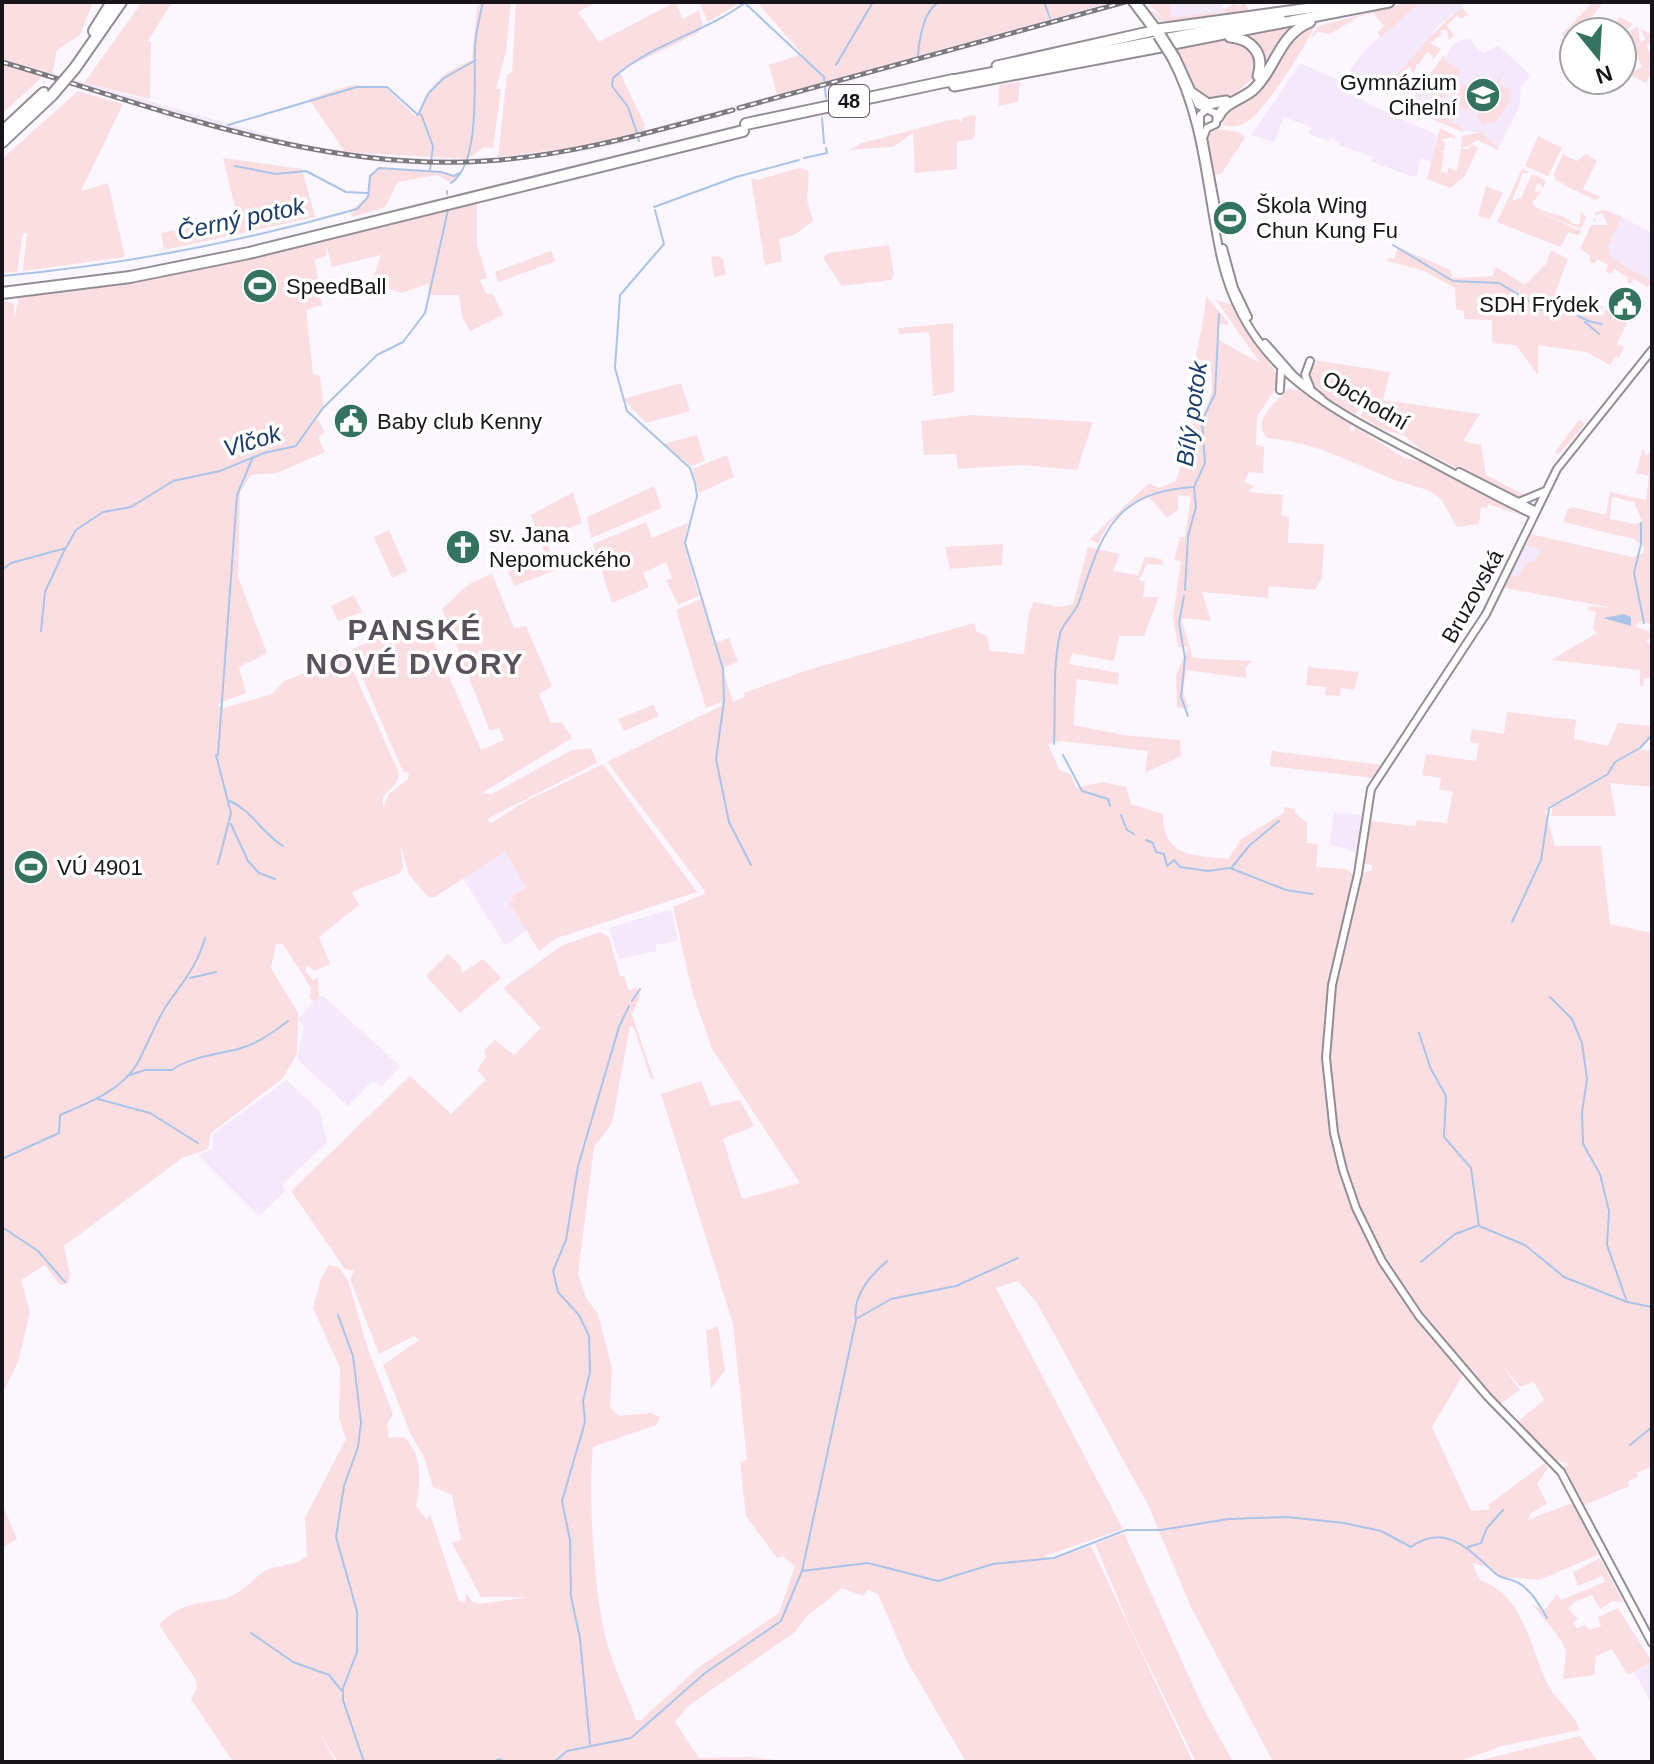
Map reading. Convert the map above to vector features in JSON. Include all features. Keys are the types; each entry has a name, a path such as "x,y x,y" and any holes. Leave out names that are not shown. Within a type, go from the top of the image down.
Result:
{"highway":[{"path":"71,67 112,2"},
{"path":"2,142 71,67 121,2"},
{"name":"48","path":"953,83 1014,61 1356,2"},
{"name":"48","path":"1195,40 1389,2"},
{"name":"48","path":"1212,112 1257,86 1291,33 1338,13"},
{"name":"48","path":"12,289 130,277 249,253 744,127 953,83 1051,68 1161,38 1238,38 1256,50 1261,64 1258,76 1249,87 1212,112"},
{"path":"2,132 48,94"},
{"path":"1191,98 1208,104 1230,100"}],"main road":[{"path":"1134,2 1173,57 1200,119 1207,128 1216,124 1212,112 1191,98"},
{"path":"1191,98 1200,145"},
{"path":"1200,119 1212,112"},
{"path":"1200,119 1200,145"},
{"name":"Obchodní","path":"1207,128 1203,138 1231,279 1251,322 1282,368 1360,420 1520,506"},
{"name":"Obchodní","path":"1200,145 1230,290 1247,324 1282,368 1300,386 1357,423 1535,513"},
{"name":"Bruzovská","path":"1652,350 1579,438 1545,491 1486,614 1371,789 1358,874 1332,985 1326,1058 1334,1133 1356,1208 1382,1261 1419,1316 1568,1482 1621,1590 1652,1643"},
{"path":"1310,361 1305,375 1311,390"},
{"path":"1299,368 1282,368 1283,389 1300,386"},
{"path":"1529,526 1520,506 1545,491"}],"shaded area":[{"path":"2,2 93,2 80,35 57,50 52,74 2,59"},
{"path":"142,2 172,2 148,41 151,42 150,99 84,83"},
{"path":"484,2 511,2 506,51 496,89 501,89 493,148 484,147 468,159 345,152 309,99 351,85 385,87 415,116 421,112 428,93 439,80 472,60 477,6"},
{"path":"516,2 597,2 578,12 599,42 675,2 683,19 699,10 703,27 698,29 700,32 619,71 645,125 643,131 579,147 498,157 507,75 512,72"},
{"path":"699,2 741,2 708,22"},
{"path":"757,2 1113,2 777,95 769,65 802,54"},
{"path":"1114,2 1136,2 614,145 551,157 468,165 394,164 298,150 2,65 2,59 300,144 395,158 468,159 550,152 613,139"},
{"path":"1146,2 1169,2 1171,17 1225,12 1224,9 1233,4 1240,6 1244,2 1250,12 1166,22 1158,20 1149,9 1165,19"},
{"path":"1169,2 1220,2 1226,12 1171,17"},
{"path":"1411,2 1420,2 1381,37 1377,32 1384,26 1373,13 1358,17 1330,34 1318,32 1309,40 1318,26"},
{"path":"1420,2 1468,2 1438,26 1417,56 1379,93 1345,77 1364,51"},
{"path":"1593,2 1602,4 1592,16 1579,16"},
{"path":"1462,7 1470,17 1466,15 1461,19 1457,15 1447,26 1454,35 1449,40 1447,30 1440,31 1442,34 1430,43 1441,49 1432,61 1433,56 1427,52 1419,64 1415,64 1413,73 1409,67 1378,94 1439,28"},
{"path":"1301,23 1264,70 1260,49 1241,34"},
{"path":"1316,23 1286,76 1255,115 1241,125 1223,125 1221,114 1234,104 1288,41"},
{"path":"1638,27 1640,42 1645,40 1641,29 1652,35 1652,42 1646,45 1652,56 1652,70 1648,68 1651,74 1646,83 1638,79 1638,69 1642,67 1638,58"},
{"name":"Gymnázium Cihelní","path":"1469,39 1483,54 1498,45 1530,75 1521,87 1519,107 1498,148 1482,133 1466,131 1414,99 1423,86 1442,99 1462,72 1444,59 1452,46 1460,40"},
{"path":"1239,40 1256,55 1257,74 1233,96 1211,101 1197,94 1176,48"},
{"path":"1444,55 1445,60 1462,72 1450,87 1430,74"},
{"path":"1301,63 1344,83 1339,88 1373,106 1437,135 1432,162 1421,158 1416,177 1405,174 1372,162 1373,157 1341,146 1331,137 1329,141 1309,134 1311,127 1284,117 1274,142 1251,135"},
{"path":"2,65 42,77 2,114"},
{"path":"1507,66 1498,84 1510,89 1511,100 1496,122 1483,125 1477,118 1477,111"},
{"path":"1428,77 1448,90 1442,99 1423,87 1415,99 1419,103 1411,110 1407,106"},
{"path":"1020,82 1018,102 999,106 999,85"},
{"path":"1464,84 1478,94 1466,111 1452,101"},
{"path":"78,91 123,104 81,191 108,183 125,257 23,271 27,233 23,233 17,272 2,273 2,159"},
{"path":"1425,103 1464,130 1462,132 1430,118"},
{"path":"976,116 974,139 957,142 957,169 915,173 913,133 893,147 850,150 859,144 946,121 958,119 962,123 962,118"},
{"path":"1440,128 1455,136 1454,141 1452,137 1441,140 1445,142 1444,151 1440,151 1444,153 1441,172 1448,173 1448,167 1457,171 1461,148 1468,149 1472,144 1478,148 1465,176 1450,188 1427,179"},
{"path":"1208,131 1239,132 1245,138 1221,174 1213,175 1205,139"},
{"path":"1482,132 1500,151 1477,140 1467,147 1461,147 1462,136"},
{"path":"1538,136 1562,148 1548,176 1525,166"},
{"path":"1563,154 1577,161 1586,154 1597,161 1583,189 1600,197 1595,200 1555,180 1554,174"},
{"path":"223,158 302,169 315,217 164,250 161,233 238,219"},
{"path":"379,168 441,172 454,176 460,173 451,183 437,175 398,182 385,207 353,217 350,211 368,197 370,176"},
{"path":"799,168 809,171 807,200 813,221 794,235 779,239 782,261 765,265 751,178 758,180"},
{"path":"1522,169 1530,173 1523,173 1512,201 1521,198 1532,174 1545,180 1544,188 1538,183 1534,192 1542,191 1532,203 1536,207 1564,217 1573,224 1580,224 1581,211 1586,217 1581,229 1533,210 1581,231 1578,236 1569,232 1560,247 1497,222"},
{"path":"1486,186 1503,193 1490,219 1478,216"},
{"path":"477,201 477,244 487,278 480,280 486,294 493,294 503,315 470,331 462,317 459,295 428,295 428,284 402,293 371,284 381,255 332,267 326,244 326,256 315,260 322,305 306,310 313,374 320,376 324,410 317,418 325,432 318,438 325,452 277,473 251,475 240,492 238,577 267,653 239,667 246,693 218,706 224,708 272,694 284,681 347,657 399,773 397,782 383,797 383,807 389,794 408,779 409,773 403,772 353,656 353,649 423,617 481,750 504,740 499,728 490,731 442,609 469,584 492,574 514,628 526,626 552,686 539,694 551,723 562,722 572,738 482,793 492,794 572,750 591,748 597,763 487,819 491,823 526,801 603,764 697,892 557,938 539,951 509,903 514,900 511,896 526,888 505,851 435,897 428,897 409,875 400,844 403,867 400,873 352,892 359,905 319,937 330,964 314,971 307,965 305,971 313,980 318,978 319,996 314,1002 310,998 311,988 283,944 276,944 271,968 298,1013 297,1054 283,1078 211,1133 208,1149 182,1158 64,1246 70,1274 68,1284 60,1285 45,1265 21,1280 30,1312 18,1362 2,1394 2,301 14,303 14,319 19,297 224,264"},
{"path":"1605,210 1622,217 1608,246 1611,258 1652,281 1648,287 1634,279 1630,284 1628,277 1614,269 1611,274 1606,271 1608,265 1597,259 1594,264 1589,261 1591,256 1580,249 1591,225 1608,225 1602,213 1595,216 1596,212"},
{"path":"1622,217 1652,233 1652,281 1611,258 1608,246"},
{"path":"889,245 894,274 891,280 842,286 823,258 829,253"},
{"path":"1398,247 1450,270 1453,278 1492,276 1496,267 1525,285 1546,264 1551,250 1568,259 1555,293 1592,310 1598,305 1603,307 1602,316 1606,309 1629,319 1617,344 1624,347 1619,358 1616,356 1610,365 1586,352 1538,345 1538,375 1516,345 1492,343 1492,320 1465,319 1463,311 1456,309 1455,288 1424,271 1388,261 1387,258 1394,259"},
{"path":"551,251 556,261 498,282 495,272"},
{"path":"711,257 723,259 726,275 714,277"},
{"path":"1206,296 1229,325 1219,324 1219,340 1260,363 1215,299 1232,305 1278,376 1278,385 1257,417 1256,445 1264,447 1263,473 1249,472 1244,482 1254,486 1249,492 1283,495 1281,515 1289,517 1288,543 1324,544 1322,577 1315,590 1269,586 1268,598 1202,592 1211,621 1181,618 1193,658 1252,661 1246,668 1246,678 1186,670 1183,692 1189,709 1177,707 1176,675 1188,647 1178,647 1173,617 1181,561 1174,560 1180,537 1185,537 1191,497 1178,495 1178,510 1167,518 1149,497 1141,500 1112,521 1098,544 1090,539 1149,483 1159,488 1176,481 1195,418 1205,414 1212,391 1211,362 1195,359"},
{"path":"953,323 954,392 933,396 929,332 899,334 898,328"},
{"path":"1314,360 1390,372 1383,400 1480,414 1463,441 1481,445 1486,475 1526,496 1541,487 1542,490 1523,500 1516,498 1421,450 1405,436 1382,429 1360,416 1363,411 1370,413 1360,408 1356,414 1334,404 1321,394 1307,374 1312,363 1319,365"},
{"path":"681,383 690,411 646,423 623,399"},
{"path":"1288,389 1298,390 1351,424 1349,429 1355,432 1354,426 1404,458 1420,461 1520,515 1488,504 1487,508 1481,507 1479,524 1457,527 1432,492 1333,454 1267,438 1263,431 1263,418"},
{"path":"971,415 1093,422 1077,470 1022,465 958,469 956,454 924,455 921,421"},
{"path":"1579,420 1585,424 1558,455 1555,452"},
{"path":"697,435 705,461 691,466 663,444"},
{"path":"1643,448 1646,456 1652,451 1652,624 1640,621 1635,627 1652,632 1652,637 1646,640 1652,646 1652,677 1644,679 1643,686 1640,686 1640,670 1551,660 1597,633 1593,629 1596,612 1588,610 1589,606 1613,608 1505,588 1509,577 1519,575 1525,563 1536,560 1541,548 1527,545 1530,534 1632,557 1643,553 1644,547 1634,539 1563,522 1567,510 1573,507 1606,515 1610,492 1646,500 1649,476 1636,473","holes":["1612,497 1634,502 1642,521 1636,524 1610,519"]},
{"path":"727,455 734,477 699,493 692,469"},
{"path":"654,486 662,508 591,538 587,517"},
{"path":"573,492 582,523 546,538 556,570 514,586 507,568 544,551 531,515"},
{"path":"646,522 652,538 688,523 684,543 699,596 678,605 666,580 672,578 666,562 643,573 649,587 612,603 593,544"},
{"path":"389,530 407,571 392,578 374,537"},
{"path":"1526,542 1543,546 1528,579 1509,577"},
{"path":"1003,544 1002,565 950,569 945,547"},
{"path":"1088,547 1120,554 1113,571 1138,575 1145,557 1161,559 1164,565 1147,564 1139,580 1145,582 1143,597 1159,597 1144,636 1119,636 1114,661 1072,653 1069,664 1119,673 1118,685 1077,679 1073,725 1123,735 1180,740 1181,756 1145,773 1148,751 1061,741 1048,744 1059,769 1071,775 1076,788 1103,782 1126,787 1131,804 1163,814 1164,828 1174,846 1203,856 1228,859 1242,838 1284,813 1284,807 1295,809 1295,813 1307,823 1307,843 1318,844 1316,867 1347,869 1354,876 1327,1001 1323,1057 1326,1108 1336,1157 1352,1203 1373,1247 1399,1289 1464,1373 1432,1427 1471,1511 1491,1509 1488,1505 1545,1463 1548,1468 1537,1484 1547,1503 1530,1514 1528,1520 1574,1502 1598,1555 1539,1580 1499,1577 1491,1568 1472,1563 1480,1580 1507,1598 1516,1610 1548,1685 1580,1730 1502,1746 1458,1762 1273,1762 1191,1607 1148,1505 1037,1303 1018,1281 996,1288 1123,1529 1045,1556 1051,1560 1091,1546 1193,1762 966,1762 908,1663 878,1594 868,1590 863,1596 842,1588 805,1618 795,1632 688,1706 675,1722 699,1758 751,1757 790,1762 338,1762 315,1726 336,1762 233,1762 191,1699 197,1688 196,1680 159,1625 182,1608 233,1595 260,1574 307,1556 305,1518 346,1439 339,1418 340,1368 313,1308 321,1279 329,1265 338,1267 348,1280 368,1349 393,1414 387,1424 389,1438 404,1437 415,1452 419,1479 416,1506 427,1520 430,1514 459,1601 465,1602 466,1593 473,1602 480,1604 529,1597 481,1597 452,1543 461,1540 452,1495 433,1487 424,1457 411,1435 383,1365 419,1340 414,1336 379,1354 350,1279 354,1271 345,1269 291,1191 410,1076 451,1114 486,1080 477,1070 486,1057 484,1050 495,1040 514,1055 541,1028 503,988 561,946 600,932 609,937 620,976 624,976 629,991 636,987 640,996 632,1015 654,1079 651,1079 634,1028 630,1026 612,1123 594,1147 578,1273 586,1298 598,1314 612,1368 610,1407 619,1416 651,1413 660,1417 656,1425 593,1447 591,1490 598,1596 612,1660 636,1720 641,1720 699,1667 779,1613 795,1566 782,1556 777,1558 746,1516 740,1462 747,1460 733,1324 661,1094 701,1081 711,1106 740,1100 754,1126 723,1139 742,1199 800,1183 712,1049 692,991 673,907 705,894 704,890 607,762 723,705 721,702 706,708 676,610 703,598 715,643 729,638 738,662 722,668 733,702 745,697 744,693 811,669 974,623 977,632 987,636 990,651 1024,654 1029,612 1034,602 1059,607 1073,604"},
{"path":"354,595 362,612 338,621 331,606"},
{"path":"1308,667 1359,672 1354,690 1341,688 1340,696 1325,695 1326,687 1306,685"},
{"path":"653,705 659,716 624,731 618,719"},
{"path":"1507,712 1576,720 1574,739 1608,746 1618,723 1652,726 1652,734 1638,749 1652,751 1652,787 1610,783 1616,816 1551,816 1553,805 1545,811 1555,846 1601,846 1610,924 1652,933 1652,1466 1637,1473 1638,1477 1628,1481 1629,1486 1583,1506 1563,1468 1568,1464 1554,1459 1517,1422 1544,1400 1534,1382 1520,1387 1499,1361 1520,1390 1500,1404 1461,1360 1394,1271 1368,1224 1348,1175 1335,1123 1329,1067 1332,1005 1341,956 1361,874 1372,870 1372,865 1362,863 1370,821 1415,826 1417,820 1447,823 1453,792 1439,789 1441,778 1422,775 1426,754 1476,761 1479,744 1470,742 1472,729 1504,734"},
{"path":"1272,751 1382,765 1372,778 1270,766"},
{"path":"1334,812 1362,815 1357,853 1330,844"},
{"path":"505,851 526,888 512,896 514,900 510,903 526,931 505,945 462,877"},
{"path":"671,909 678,940 656,945 656,951 619,959 609,928"},
{"path":"448,954 461,966 462,973 483,959 501,978 460,1013 426,976"},
{"path":"319,996 323,996 400,1066 382,1086 372,1081 348,1106 297,1059 304,1027 298,1019"},
{"path":"287,1080 320,1112 327,1142 282,1185 285,1191 259,1216 198,1155 213,1149 213,1134"},
{"path":"718,1326 725,1371 711,1388 706,1331"},
{"path":"2,1503 17,1539 2,1548"},
{"path":"1124,1533 1203,1708 1233,1762 1196,1762 1130,1627 1095,1544"},
{"path":"1600,1558 1623,1602 1613,1601 1600,1609 1592,1595 1574,1602 1568,1609 1578,1619 1573,1622 1577,1629 1585,1625 1589,1630 1601,1626 1598,1617 1618,1608 1652,1662 1628,1675 1612,1649 1596,1656 1594,1675 1563,1679 1566,1652 1562,1641 1532,1604 1544,1611 1557,1594 1561,1600 1605,1582 1602,1576 1578,1586 1573,1572"},
{"path":"1652,1662 1652,1704 1634,1672"},
{"path":"1580,1736 1598,1762 1473,1762"}],"water":[{"path":"1624,614 1631,617 1631,626 1603,618"}],"waterway":[{"name":"Vlčok","path":"451,183 461,172 472,139 475,45 483,2"},
{"path":"637,133 628,107 612,86 613,78 644,56 746,2"},
{"path":"836,65 873,2"},
{"path":"918,56 926,18 940,2"},
{"path":"1044,2 1050,18"},
{"path":"747,5 824,77 826,98"},
{"path":"228,125 357,87 387,87 418,115 428,94 444,78 476,60"},
{"path":"421,114 433,146 430,170"},
{"path":"822,118 824,143"},
{"path":"804,158 827,153 826,148"},
{"path":"654,207 736,177 799,160"},
{"path":"235,166 276,174 306,171 346,192 368,193"},
{"name":"Černý potok","path":"2,276 92,266 181,251 357,209 368,197 370,176 379,168 441,172 454,176 460,173"},
{"name":"Vlčok","path":"2,570 11,563 66,548 76,530 103,512 131,507 173,481 220,471 264,453 296,446 322,409 377,355 403,342 425,313 448,210"},
{"path":"655,210 664,244 620,295 615,368 627,411 690,468 695,483 697,496 685,543 723,669 724,701 716,759 729,822 751,865"},
{"path":"1393,245 1453,281 1499,283 1529,301"},
{"path":"1532,304 1538,310 1564,308 1588,321 1602,324"},
{"name":"Bílý potok","path":"1054,744 1055,675 1060,634 1077,606 1104,538 1127,508 1144,498 1194,487 1205,463 1202,420 1215,394 1219,314"},
{"path":"1585,322 1599,334"},
{"path":"218,755 237,495 253,457"},
{"path":"1185,590 1188,536 1196,507 1194,487"},
{"path":"1641,523 1641,544 1634,573 1644,623"},
{"path":"41,631 45,592 65,549"},
{"path":"1184,596 1179,623 1185,658 1181,697 1188,716"},
{"path":"1512,922 1541,860 1549,808 1608,774 1615,762 1640,748 1652,735"},
{"path":"216,755 231,813 218,864"},
{"name":"Bílý potok","path":"1063,755 1082,791 1108,799 1110,806"},
{"path":"230,801 283,846"},
{"name":"Bílý potok","path":"1121,815 1127,830 1134,834"},
{"path":"1232,867 1250,845 1279,821"},
{"path":"231,824 248,861 259,873 275,879"},
{"name":"Bílý potok","path":"1146,840 1153,843 1156,852 1164,854 1167,866 1174,860 1180,867 1208,871 1230,868 1286,890 1312,894"},
{"path":"2,1159 59,1133 60,1115 102,1096 122,1082 137,1064 165,1008 193,967 205,938"},
{"path":"190,978 216,972"},
{"path":"632,1001 640,989"},
{"path":"1550,997 1572,1019 1582,1043 1587,1079 1582,1112 1583,1144 1600,1174 1609,1211 1607,1245 1627,1302"},
{"path":"590,1744 580,1638 571,1597 570,1540 562,1501 585,1422 583,1401 590,1372 589,1336 579,1315 558,1292 553,1271 566,1240 578,1166 619,1027 629,1006"},
{"path":"127,1076 145,1070 172,1070 194,1059 245,1047 288,1021"},
{"path":"1419,1033 1430,1067 1446,1096 1444,1137 1471,1168 1479,1226 1525,1245 1564,1277 1627,1302 1652,1307"},
{"path":"98,1099 150,1113 198,1143"},
{"path":"1421,1262 1455,1234 1477,1226"},
{"path":"2,1227 38,1251 65,1282"},
{"path":"856,1319 891,1299 956,1286 1018,1258"},
{"path":"554,1762 567,1751 631,1738 705,1673 781,1621 802,1571 856,1320 857,1303 869,1280 887,1261"},
{"path":"338,1315 353,1356 361,1422 358,1447 344,1486 336,1537 357,1611 357,1652 343,1688 343,1700 364,1762"},
{"path":"1630,1445 1652,1427"},
{"path":"1468,1547 1481,1543 1487,1528 1503,1510"},
{"path":"802,1571 868,1563 938,1581 993,1564 1054,1558 1126,1530 1161,1530 1228,1519 1287,1517 1344,1523 1381,1531 1411,1547 1424,1540 1447,1538 1467,1549 1498,1576 1524,1587 1547,1618"},
{"path":"251,1633 293,1662 329,1675 342,1691"},
{"path":"493,1762 500,1759 504,1762"}],"railway":[{"path":"739,108 1125,2"},
{"path":"2,62 240,133 362,157 423,162 485,161 548,154 610,142 733,110"}],"place":[{"name":"Gymnázium Cihelní","path":"1483,95"},
{"name":"Škola Wing Chun Kung Fu","path":"1230,218"},
{"name":"SpeedBall","path":"260,286"},
{"name":"SDH Frýdek","path":"1625,304"},
{"name":"Baby club Kenny","path":"351,421"},
{"name":"sv. Jana Nepomuckého","path":"463,547"},
{"name":"VÚ 4901","path":"31,867"}],"district":[{"name":"PANSKÉ NOVÉ DVORY","path":"415,647"}]}
